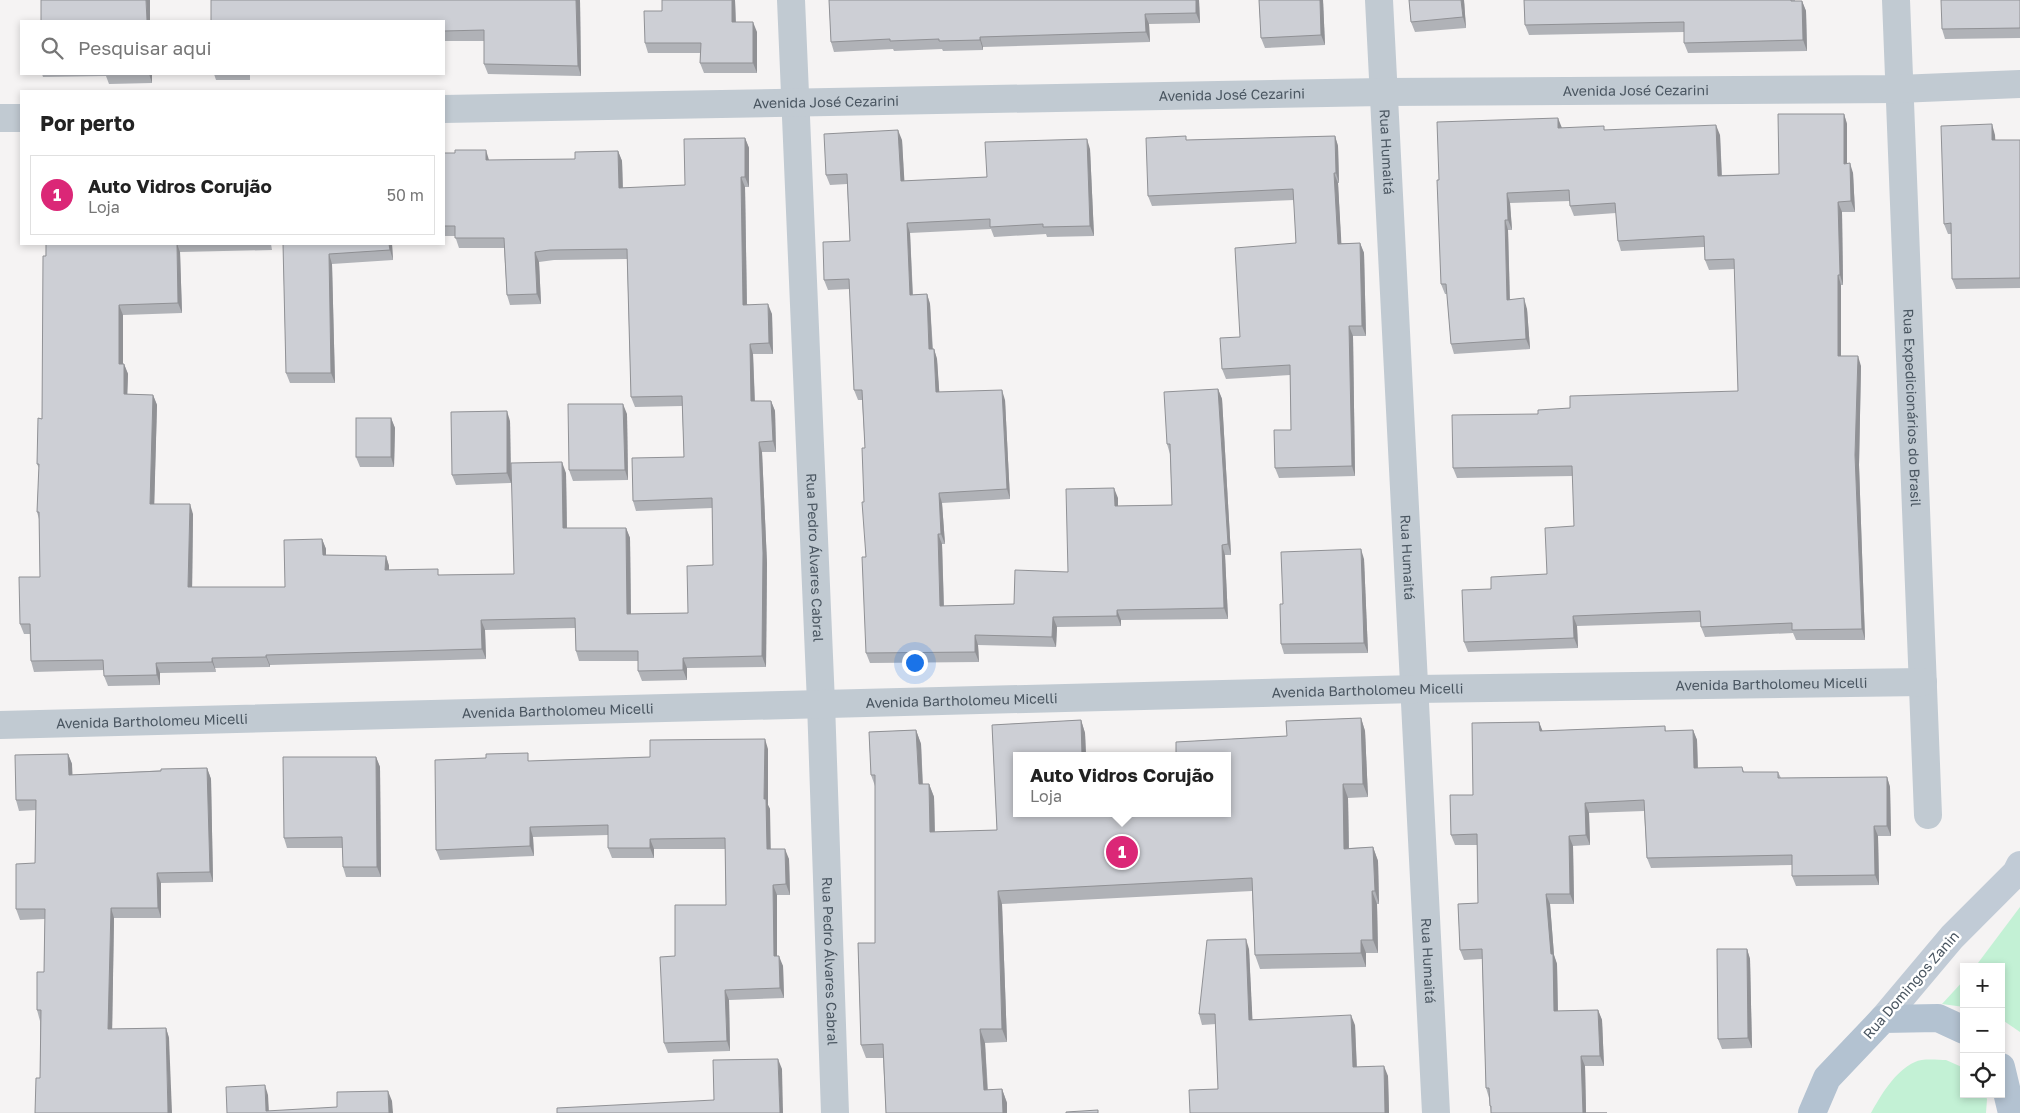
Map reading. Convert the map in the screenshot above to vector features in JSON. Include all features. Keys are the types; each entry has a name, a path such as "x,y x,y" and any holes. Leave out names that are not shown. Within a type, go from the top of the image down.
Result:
{"main road":[{"path":"1883,1019 1938,1018 1960,1028"},
{"name":"Rua Domingos Zanin","path":"1812,1113 1827,1078 1883,1019"},
{"path":"2005,1084 2012,1113"}],"street":[{"name":"Rua Pedro Álvares Cabral","path":"791,0 821,703 835,1113"},
{"name":"Rua Humaitá","path":"1379,0 1416,690 1436,1113"},
{"name":"Rua Expedicionários do Brasil","path":"1896,0 1928,815"},
{"name":"Avenida José Cezarini","path":"445,109 796,101 1383,92 1898,89 2020,84"},
{"path":"0,118 20,118"},
{"name":"Avenida Bartholomeu Micelli","path":"0,725 821,703 1416,690 1923,682"},
{"name":"Rua Domingos Zanin","path":"1883,1019 1952,938 2016,873 2020,865"}],"green space":[{"path":"2020,907 2020,1032 2005,1022 2005,963 1978,963"},
{"path":"1960,984 1960,1006 1942,1004"},
{"path":"1946,1060 1960,1066 1960,1098 1987,1098 1986,1113 1871,1113 1889,1084 1901,1071 1915,1062"}],"building":[{"path":"41,0 146,0 147,20 41,20"},
{"path":"211,0 576,0 578,66 484,64 484,30 445,31 445,20 211,20"},
{"path":"662,0 732,0 732,22 753,22 753,63 700,63 701,43 645,43 644,11 662,11"},
{"path":"829,0 1196,0 1196,13 1145,14 1146,32 980,37 980,40 890,41 890,39 831,42"},
{"path":"1259,0 1320,0 1321,35 1261,38"},
{"path":"1409,0 1461,0 1463,17 1411,22"},
{"path":"1524,0 1802,1 1803,40 1684,43 1684,22 1525,25"},
{"path":"1941,0 2020,0 2020,28 1942,29"},
{"path":"1778,114 1844,114 1844,164 1850,163 1851,201 1838,202 1840,275 1838,275 1838,356 1858,356 1855,455 1862,629 1792,630 1792,623 1701,627 1700,611 1573,616 1574,638 1464,642 1462,590 1491,589 1491,577 1547,574 1545,528 1574,526 1572,466 1453,468 1452,415 1538,414 1538,410 1570,408 1570,396 1738,391 1734,259 1705,260 1704,236 1618,241 1615,203 1570,206 1569,190 1507,193 1508,220 1505,220 1507,300 1524,298 1526,339 1451,344 1446,284 1441,284 1437,122 1558,118 1558,128 1604,126 1604,130 1716,125 1718,176 1779,174"},
{"path":"1992,124 1992,140 2020,140 2020,278 1952,279 1951,223 1944,224 1941,126"},
{"path":"898,130 901,181 987,177 985,142 1087,139 1090,226 1043,227 1043,224 990,227 990,219 907,223 910,295 927,294 929,349 934,349 936,392 1002,390 1007,489 939,493 941,534 938,534 940,606 1014,604 1015,570 1068,572 1066,489 1114,488 1115,506 1172,505 1170,444 1167,444 1164,392 1218,389 1228,544 1222,545 1224,608 1117,610 1117,616 1053,617 1052,637 975,635 975,652 866,653 862,557 866,557 862,502 864,502 862,448 865,448 862,390 854,390 849,279 824,280 823,242 850,241 847,174 826,175 824,134"},
{"path":"1186,136 1186,140 1335,136 1336,173 1334,173 1338,244 1360,243 1362,326 1349,326 1352,466 1275,468 1274,430 1291,430 1290,365 1222,369 1220,338 1240,337 1235,248 1296,243 1293,189 1148,196 1146,138"},
{"path":"745,138 745,177 741,177 743,305 768,304 769,343 750,344 751,401 771,401 773,441 759,442 763,553 762,656 683,658 683,670 638,671 638,651 576,651 575,618 481,620 482,649 212,658 212,662 156,663 157,675 104,676 103,660 31,661 30,624 20,624 19,577 40,577 39,512 37,512 39,464 37,464 38,418 42,419 43,256 46,256 46,245 177,245 178,303 119,305 119,364 124,364 124,394 153,395 150,504 190,504 188,587 285,587 284,540 322,539 323,555 386,556 385,570 438,569 438,575 514,574 511,463 562,462 563,528 626,528 627,614 688,613 687,566 713,565 712,498 633,501 632,458 684,457 682,396 631,397 627,249 550,250 535,252 537,294 507,295 504,238 455,238 455,226 445,226 445,153 455,153 455,150 486,150 486,160 575,159 575,152 618,151 619,188 685,185 684,139"},
{"path":"283,245 389,245 390,250 329,254 331,373 286,373"},
{"path":"568,404 623,404 625,470 569,470"},
{"path":"507,411 507,473 452,475 451,412"},
{"path":"356,418 391,418 391,457 356,457"},
{"path":"1361,549 1364,643 1281,644 1280,604 1283,604 1281,552"},
{"path":"1361,718 1363,784 1343,784 1344,849 1373,847 1375,891 1372,891 1373,940 1361,940 1361,953 1255,955 1252,878 998,891 1002,1029 980,1029 984,1090 1002,1089 1003,1113 886,1113 883,1044 861,1045 858,943 875,943 875,775 871,775 869,732 916,730 919,784 929,784 930,832 997,830 992,725 1081,720 1082,752 1013,752 1013,817 1231,817 1231,752 1176,752 1176,742 1287,736 1286,721"},
{"path":"1539,722 1540,731 1665,726 1665,731 1693,730 1694,768 1742,767 1743,772 1778,772 1778,778 1887,777 1887,826 1874,826 1875,875 1792,876 1792,855 1647,858 1644,800 1585,803 1586,835 1569,836 1570,894 1546,894 1551,954 1553,954 1554,1011 1598,1010 1600,1056 1581,1056 1583,1113 1491,1113 1489,1088 1486,1088 1482,949 1460,950 1458,904 1478,903 1477,834 1451,835 1450,795 1473,795 1472,723"},
{"path":"765,739 764,799 766,799 767,849 785,849 786,884 773,885 774,956 779,956 780,988 725,990 727,1041 664,1043 660,957 675,956 675,905 726,905 725,838 650,839 650,848 608,848 608,825 530,827 530,846 436,850 435,760 486,758 486,754 528,753 528,761 650,757 650,740"},
{"path":"68,754 69,775 207,768 210,872 157,873 158,908 111,908 108,1029 166,1028 168,1113 35,1113 36,1078 40,1078 41,1010 37,1010 37,972 44,972 45,909 16,909 16,864 35,863 36,800 16,800 15,755"},
{"path":"283,757 376,757 377,867 343,867 342,837 284,838"},
{"path":"1246,939 1249,1020 1351,1015 1353,1067 1384,1066 1385,1113 1190,1113 1189,1090 1218,1089 1215,1014 1199,1014 1207,940"},
{"path":"1717,949 1747,949 1748,1038 1718,1039"},
{"path":"778,1059 780,1113 557,1113 557,1108 714,1100 713,1060"},
{"path":"265,1085 266,1111 337,1107 337,1092 388,1091 389,1113 227,1113 226,1087"},
{"path":"1098,1110 1098,1113 1066,1113 1066,1112"}],"place":[{"name":"Auto Vidros Corujão","path":"1122,852"}]}
